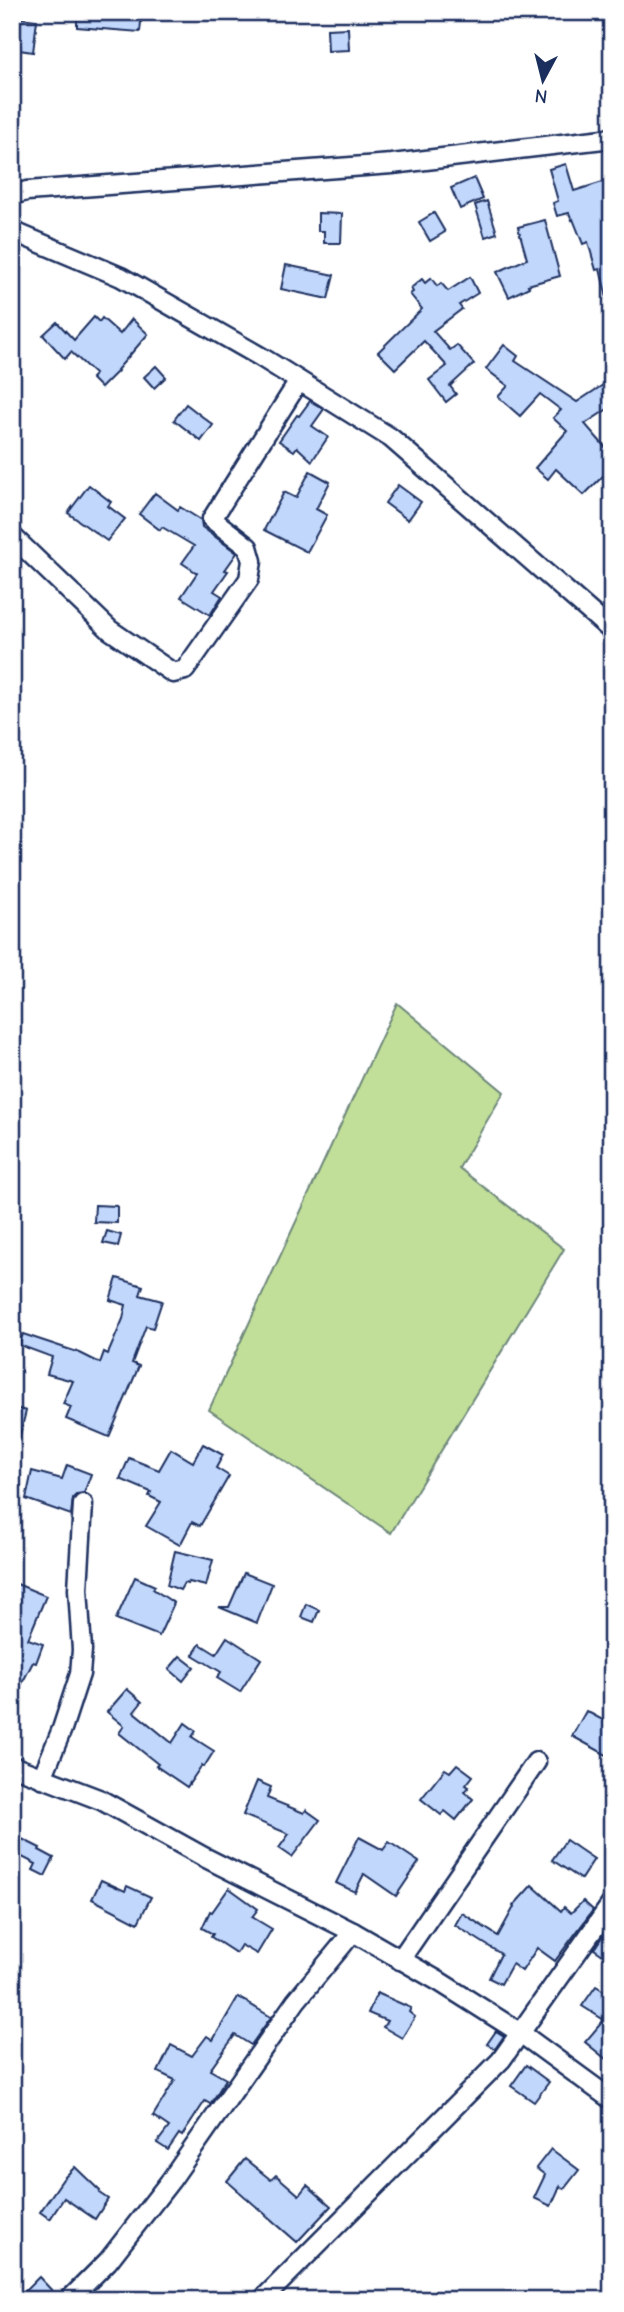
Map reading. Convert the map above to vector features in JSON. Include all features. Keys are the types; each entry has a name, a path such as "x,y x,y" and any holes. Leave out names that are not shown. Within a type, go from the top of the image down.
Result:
{"street":[{"path":"12,195 27,191 141,181 392,164 612,138"},
{"path":"12,231 121,277 299,381 390,438 612,631"},
{"path":"12,536 110,630 173,673 185,670 249,579 252,561 248,547 212,519 299,381"},
{"path":"42,1777 62,1729 79,1674 82,1650 78,1589 83,1504"},
{"path":"400,1959 536,1762"},
{"path":"12,1766 101,1800 400,1959 519,2032 612,2100"},
{"path":"262,2300 501,2060 612,1903"},
{"path":"69,2300 124,2241 171,2180 296,2001 353,1933"}],"green space":[{"path":"397,1003 504,1092 459,1168 564,1249 391,1533 209,1410"}],"building":[{"path":"77,12 142,12 140,32 77,27"},
{"path":"12,17 37,20 33,52 12,49"},
{"path":"348,28 349,50 328,51 327,29"},
{"path":"566,164 574,191 612,179 612,297 607,298 600,269 596,270 588,242 583,244 569,213 557,216 553,203 558,201 549,169"},
{"path":"474,178 483,199 460,209 451,188"},
{"path":"487,201 497,233 485,237 475,205"},
{"path":"318,213 342,214 341,243 324,243 324,231 318,231"},
{"path":"434,213 445,232 430,241 419,222"},
{"path":"545,220 560,276 528,285 529,287 509,297 497,272 527,259 518,227"},
{"path":"286,265 334,275 328,299 281,289"},
{"path":"470,277 478,293 459,305 462,309 433,331 450,350 457,345 474,364 450,386 456,394 446,402 429,380 447,366 424,341 395,369 378,352 422,309 410,294 413,292 411,288 422,279 425,283 431,278 437,286 441,283 448,291"},
{"path":"94,317 99,322 102,318 120,334 132,319 148,334 101,388 91,378 95,374 71,352 65,359 43,335 57,322 74,340"},
{"path":"504,345 518,356 515,361 577,402 612,379 612,406 585,424 605,447 612,441 612,467 584,495 556,469 548,479 535,468 567,431 553,418 561,410 540,394 520,416 498,397 508,386 486,369"},
{"path":"156,366 166,377 154,388 144,377"},
{"path":"310,401 324,409 312,426 328,437 312,461 297,447 294,451 279,441"},
{"path":"186,404 213,425 201,441 174,420"},
{"path":"310,471 330,482 316,509 327,515 307,552 264,530 284,492 296,498"},
{"path":"89,485 111,502 108,506 125,519 107,541 68,513"},
{"path":"398,485 421,502 408,520 385,503"},
{"path":"155,493 178,510 180,507 201,520 202,527 237,553 214,591 222,596 210,615 181,597 197,573 182,563 194,546 162,527 160,530 139,514"},
{"path":"95,1205 117,1206 117,1223 94,1222"},
{"path":"107,1231 121,1235 118,1246 103,1243"},
{"path":"117,1278 143,1286 140,1295 162,1301 153,1328 146,1326 132,1363 139,1366 109,1437 66,1419 71,1407 63,1404 73,1381 47,1374 52,1357 19,1345 23,1334 80,1353 100,1363 104,1352 108,1354 126,1305 110,1300"},
{"path":"12,1407 26,1411 17,1447 12,1447"},
{"path":"203,1444 223,1455 216,1468 229,1476 200,1526 192,1522 180,1545 146,1526 161,1502 149,1496 151,1492 120,1479 129,1458 159,1470 171,1449 193,1462"},
{"path":"67,1465 91,1474 84,1493 73,1498 71,1515 26,1499 32,1471 62,1479"},
{"path":"175,1551 213,1560 206,1586 189,1582 184,1583 180,1590 167,1585"},
{"path":"244,1573 272,1584 257,1623 219,1607 229,1607"},
{"path":"135,1577 155,1586 153,1589 174,1603 159,1636 116,1619"},
{"path":"17,1584 46,1596 28,1639 43,1644 36,1663 33,1662 12,1703 12,1595"},
{"path":"306,1604 319,1610 314,1622 301,1617"},
{"path":"227,1637 261,1659 240,1692 217,1678 221,1672 193,1655 200,1644 216,1654"},
{"path":"180,1656 194,1667 183,1681 169,1669"},
{"path":"127,1689 142,1702 134,1712 172,1743 185,1723 196,1731 192,1737 214,1751 187,1787 156,1766 158,1764 119,1733 124,1726 107,1712"},
{"path":"586,1711 612,1725 612,1758 572,1736"},
{"path":"457,1764 473,1776 466,1785 469,1787 465,1792 473,1799 456,1820 445,1811 441,1815 421,1799 445,1769 450,1772"},
{"path":"257,1781 271,1787 267,1798 304,1813 306,1810 320,1820 292,1857 279,1848 289,1834 243,1815"},
{"path":"12,1834 54,1858 45,1876 33,1870 36,1864 12,1852"},
{"path":"359,1837 383,1850 389,1842 419,1862 396,1896 364,1874 355,1892 336,1883"},
{"path":"566,1840 594,1859 581,1879 552,1860"},
{"path":"101,1880 125,1891 127,1886 151,1897 138,1923 92,1899"},
{"path":"532,1885 561,1911 564,1907 571,1913 583,1901 593,1910 555,1961 537,1948 522,1971 512,1964 501,1984 489,1978 501,1954 455,1925 462,1913 498,1936 513,1906"},
{"path":"229,1888 258,1909 252,1917 272,1929 257,1954 241,1945 236,1953 202,1928 210,1911 212,1912"},
{"path":"608,1928 612,1930 612,1961 594,1949"},
{"path":"596,1986 612,1996 612,2064 585,2042 604,2020 582,2006"},
{"path":"377,1993 411,2008 409,2012 415,2017 402,2038 383,2027 387,2021 368,2013"},
{"path":"238,1997 271,2017 251,2045 235,2035 210,2070 226,2079 210,2104 205,2101 182,2136 179,2134 168,2150 157,2143 169,2127 153,2116 175,2080 158,2072 171,2045 192,2056 207,2036 213,2040"},
{"path":"496,2031 504,2036 495,2049 487,2044"},
{"path":"526,2065 549,2082 534,2102 511,2086"},
{"path":"551,2149 579,2170 564,2189 560,2186 551,2206 534,2198 545,2175 536,2168"},
{"path":"245,2159 271,2180 276,2175 299,2195 307,2185 331,2206 297,2242 227,2181"},
{"path":"75,2167 108,2199 95,2219 64,2198 50,2219 40,2212 63,2179"},
{"path":"39,2277 58,2300 16,2300"}]}
